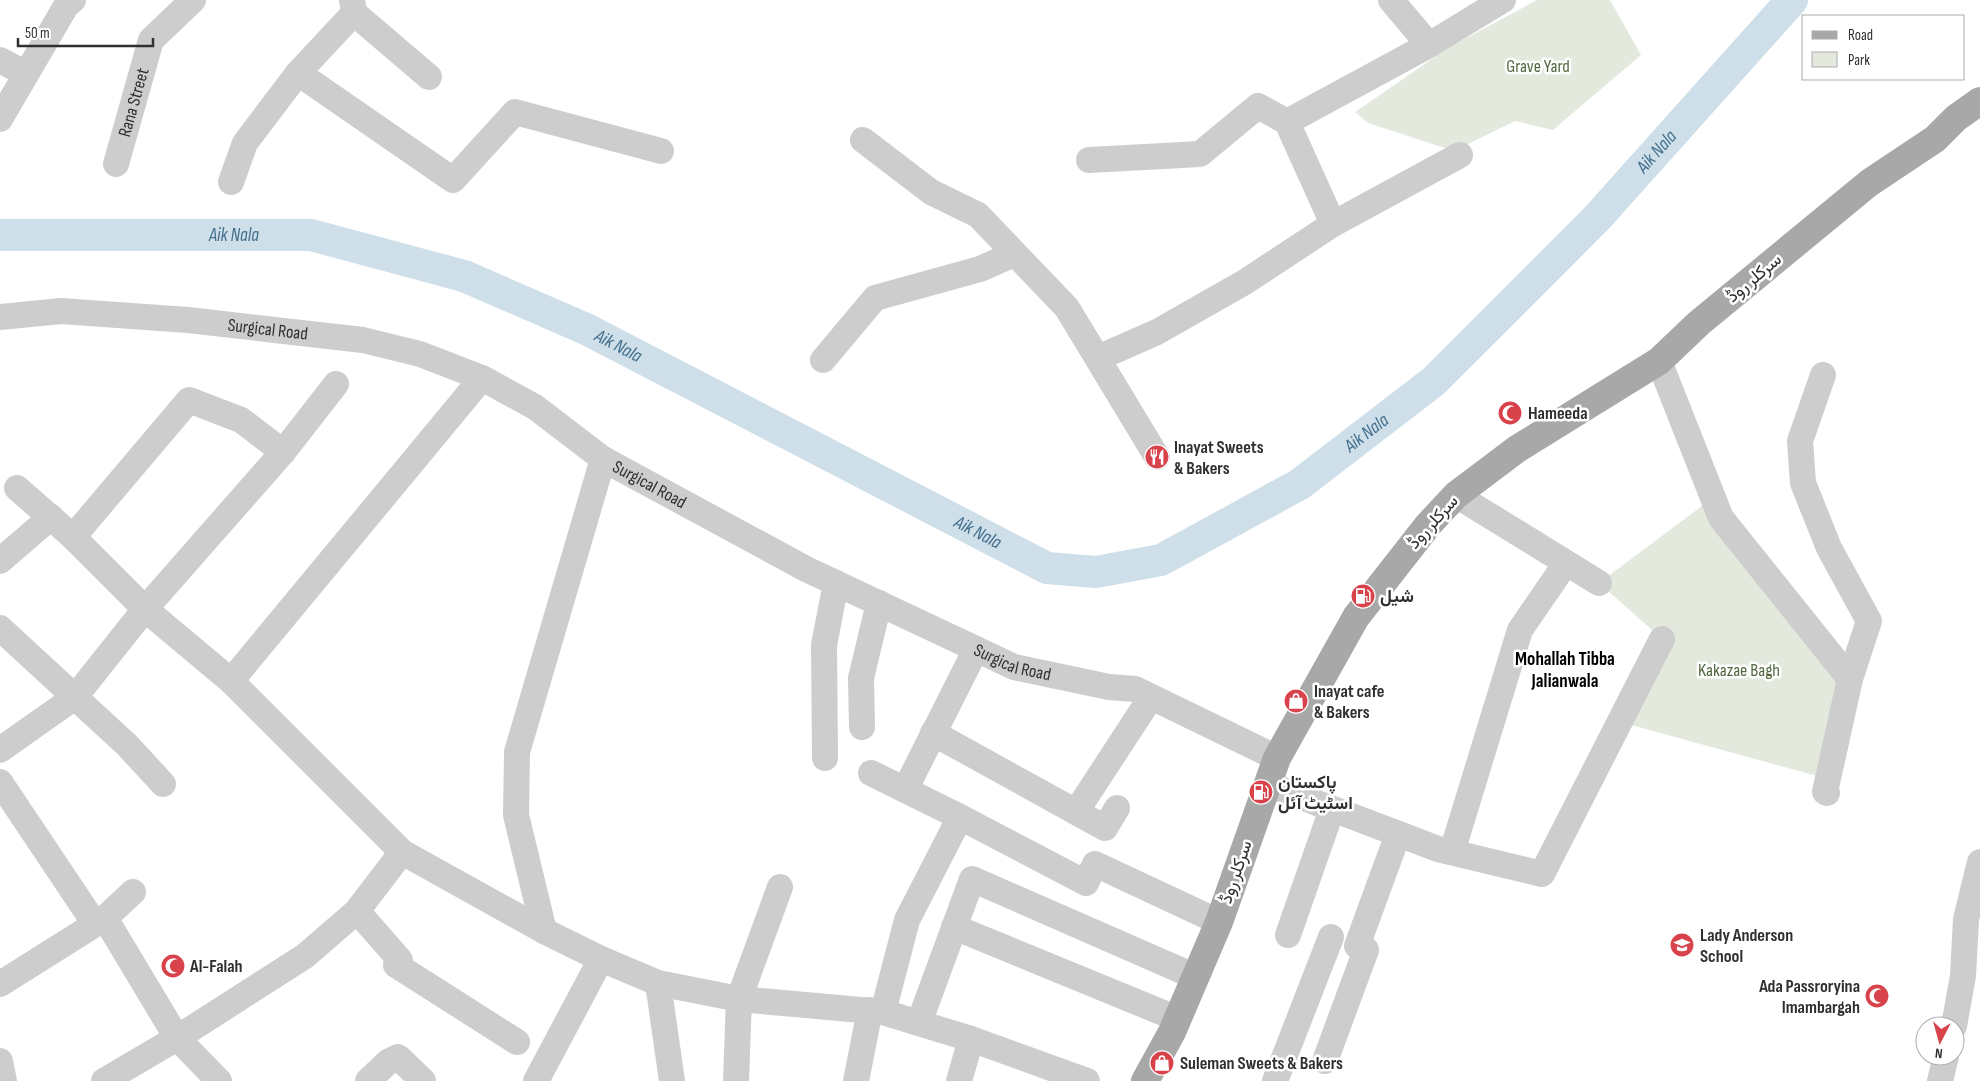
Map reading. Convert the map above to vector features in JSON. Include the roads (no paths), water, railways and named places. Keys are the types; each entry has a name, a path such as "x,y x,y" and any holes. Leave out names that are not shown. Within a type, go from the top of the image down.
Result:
{"main road":[{"path":"1935,139 1956,118 1980,101"},
{"path":"1935,139 1964,130 1980,119"},
{"name":"سرکلر روڈ","path":"1145,1081 1178,1020 1219,922 1277,758 1356,618 1428,525 1456,495 1517,449 1659,361 1699,323 1869,183 1935,139"}],"street":[{"path":"0,119 66,6 73,0"},
{"name":"Rana Street","path":"116,164 151,40 193,0"},
{"path":"1391,0 1429,45"},
{"path":"1287,122 1429,45 1504,0"},
{"path":"231,182 245,143 298,72 353,7 429,77"},
{"path":"0,60 26,74"},
{"path":"298,72 453,180 515,112 661,151"},
{"path":"1089,160 1200,154 1258,106 1287,122 1333,224"},
{"path":"863,140 931,192 978,215 1067,308 1157,457"},
{"path":"1098,358 1157,332 1245,282 1333,224 1460,155"},
{"path":"823,360 876,298 980,269 1014,254"},
{"name":"Surgical Road","path":"0,317 61,311 188,320 363,340 420,354 482,378 536,407 603,459 806,569 878,603 1014,667 1109,687 1135,689 1277,758"},
{"path":"1659,361 1721,518 1850,679"},
{"path":"1823,375 1800,441 1803,483 1829,548 1869,621 1850,679 1825,792 1827,793"},
{"path":"231,681 482,378"},
{"path":"0,750 75,697 144,609 283,452 336,384"},
{"path":"73,537 189,400 240,420 283,452"},
{"path":"544,931 516,815 517,752 603,459"},
{"path":"17,488 73,537 144,609 231,681 402,852 544,931 601,959 658,982 739,999 876,1011 970,1038 1087,1081"},
{"path":"1456,495 1599,583"},
{"path":"0,561 51,517"},
{"path":"1452,852 1520,630 1566,563"},
{"path":"824,758 824,646 836,583"},
{"path":"862,727 861,678 878,603"},
{"path":"0,628 127,745 163,784"},
{"path":"1268,784 1438,849 1542,874 1662,639"},
{"path":"905,790 976,649"},
{"path":"1076,812 1151,697"},
{"path":"933,733 1105,828 1117,808"},
{"path":"871,773 960,816 1086,883 1095,864 1219,922"},
{"path":"0,782 100,921 177,1038 219,1081"},
{"path":"1288,935 1332,809"},
{"path":"856,1081 876,1011 907,920 960,816"},
{"path":"1325,1061 1366,950 1357,946 1398,834"},
{"path":"104,1081 177,1038 305,956 357,911 402,852"},
{"path":"1956,1016 1963,976 1966,919 1980,862"},
{"path":"920,1023 972,878 1196,977"},
{"path":"736,1081 739,999 780,887"},
{"path":"0,984 100,921 133,892"},
{"path":"357,911 400,960 396,965 517,1042"},
{"path":"954,927 1178,1020"},
{"path":"1275,1081 1331,937"},
{"path":"536,1081 601,959"},
{"path":"658,982 672,1081"},
{"path":"959,1081 970,1038"},
{"path":"368,1081 388,1062 398,1057 423,1081"},
{"path":"0,1061 4,1081"},
{"path":"1940,1081 1944,1066"}],"waterway":[{"name":"Aik Nala","path":"0,235 311,235 464,276 586,329 1047,568 1096,572 1161,560 1300,484 1434,381 1596,219 1792,0"}],"place":[{"name":"Hameeda","path":"1510,413"},
{"name":"Inayat Sweets & Bakers","path":"1157,457"},
{"name":"شیل","path":"1363,596"},
{"name":"Inayat cafe & Bakers","path":"1296,701"},
{"name":"پاکستان اسٹیٹ آئل","path":"1261,792"},
{"name":"Lady Anderson School","path":"1682,945"},
{"name":"Al-Falah","path":"173,966"},
{"name":"Ada Passroryina Imambargah","path":"1877,996"},
{"name":"Suleman Sweets & Bakers","path":"1162,1063"}],"district":[{"name":"Mohallah Tibba Jalianwala","path":"1565,670"}],"park label":[{"name":"Grave Yard","path":"1538,66"},
{"name":"Kakazae Bagh","path":"1739,670"}]}
